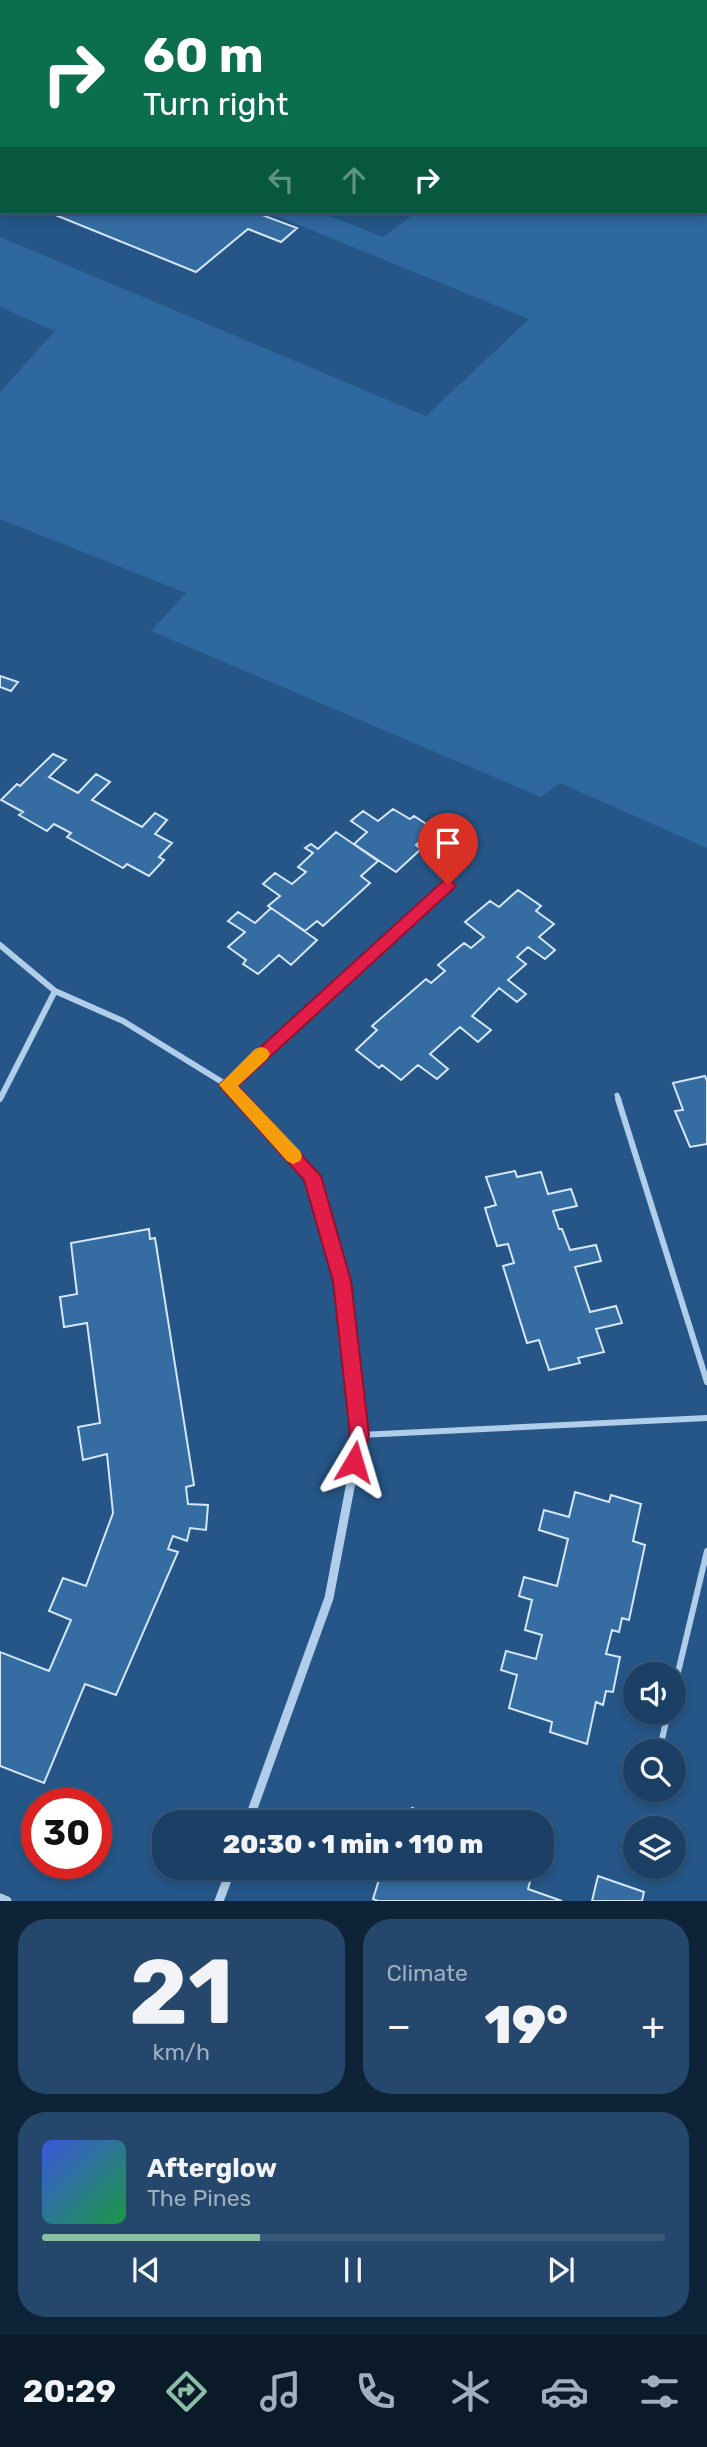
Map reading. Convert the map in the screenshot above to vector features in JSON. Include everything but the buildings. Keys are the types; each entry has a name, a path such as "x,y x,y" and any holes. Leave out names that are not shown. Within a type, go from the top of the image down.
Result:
{"street":[{"path":"0,945 55,991 123,1021 227,1085 312,1176 342,1281 360,1435 329,1598 252,1810"},
{"path":"0,1099 55,991"},
{"path":"219,1901 227,1880"},
{"path":"0,1898 7,1901"}],"lane":[{"path":"227,1085 448,885"},
{"path":"617,1096 707,1382"},
{"path":"360,1435 707,1418"},
{"path":"680,1662 707,1551"}],"shaded area":[{"path":"272,214 325,214 383,237 414,214 707,214 707,848 560,783 541,797 151,631 186,593 0,519 0,392 55,331 0,307 0,237 426,416 529,319"}],"slow traffic":[{"path":"261,1054 227,1085 293,1156"}],"route":[{"path":"354,1462 360,1435 342,1281 312,1176 227,1085 448,885"}]}
